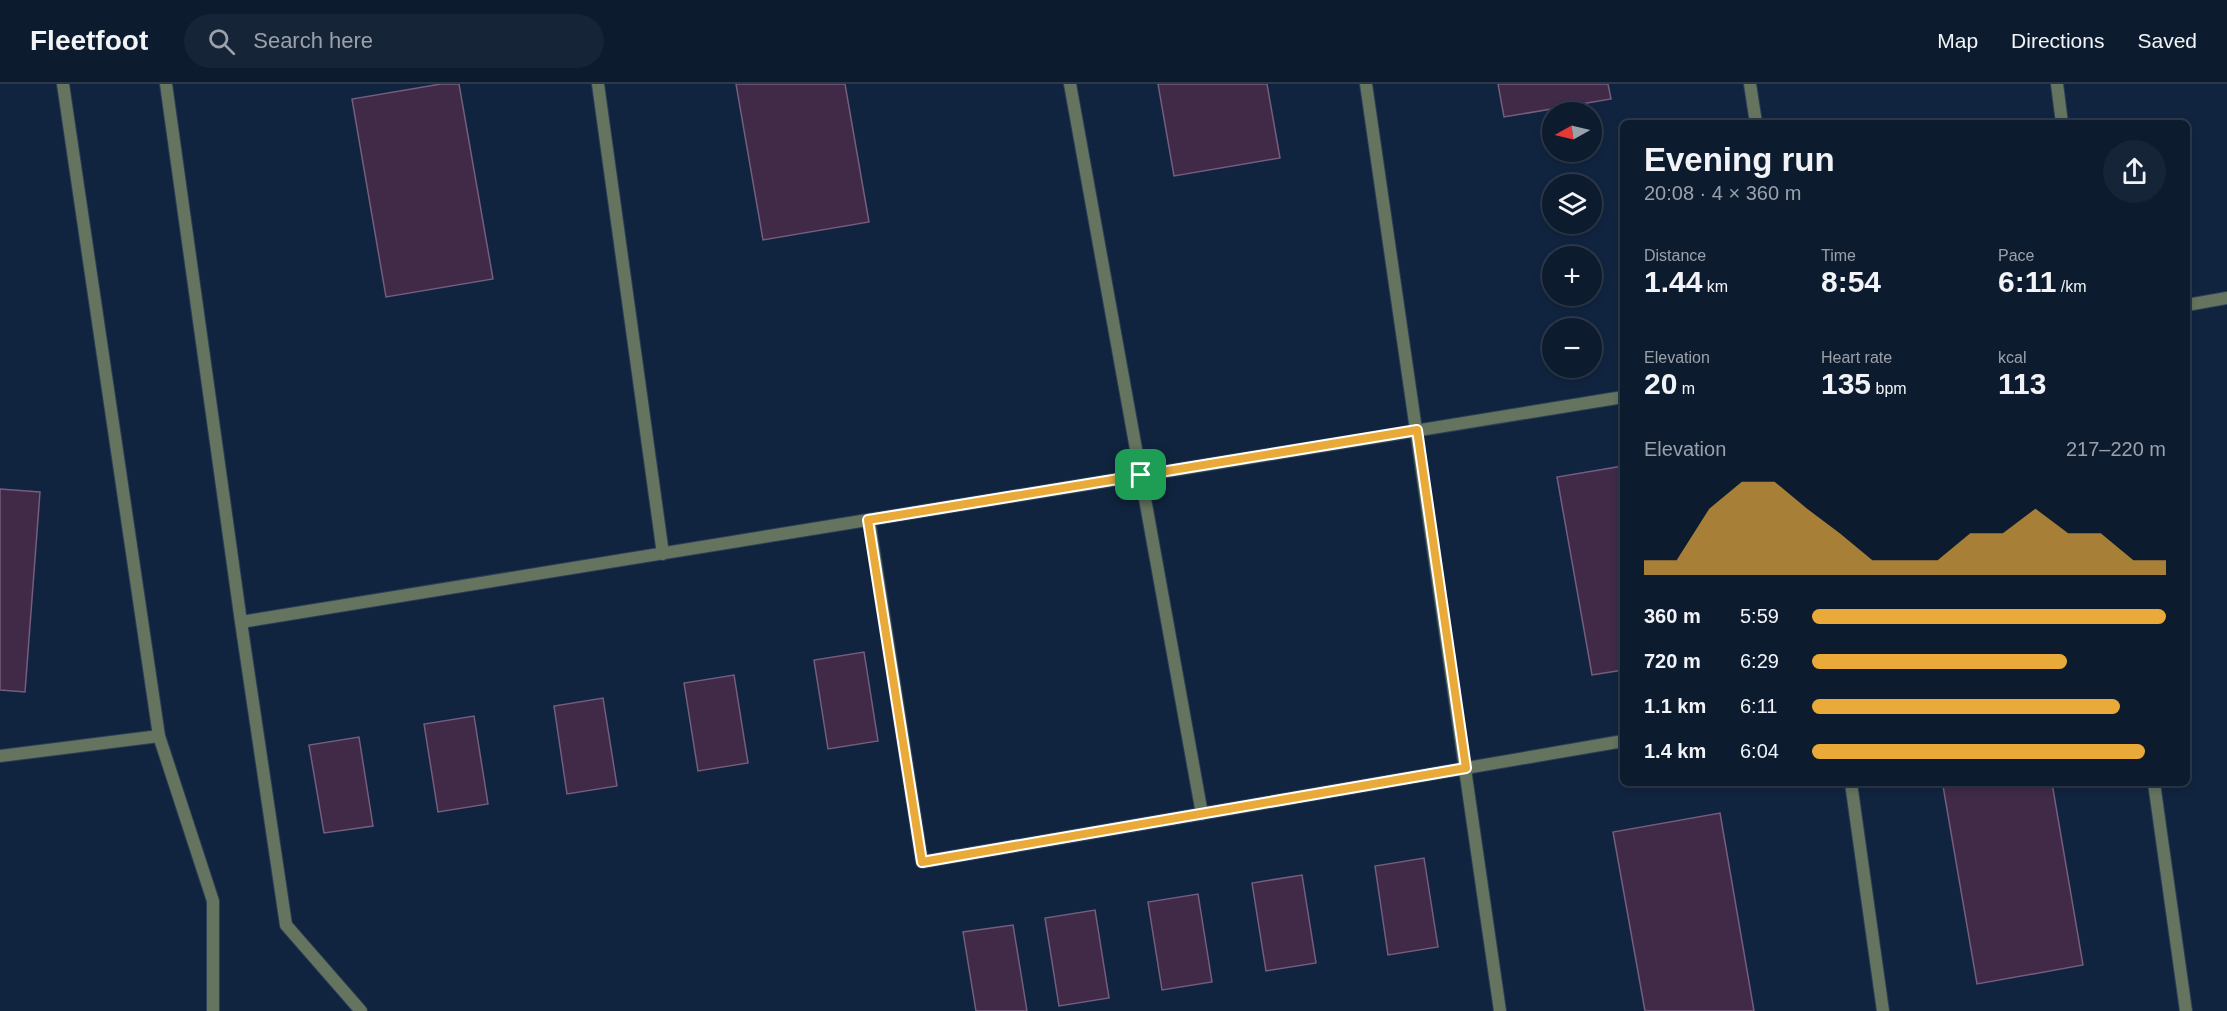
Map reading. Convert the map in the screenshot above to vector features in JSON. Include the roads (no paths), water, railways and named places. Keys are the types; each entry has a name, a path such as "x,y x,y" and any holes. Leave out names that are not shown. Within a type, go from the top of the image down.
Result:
{"lane":[{"path":"63,84 159,736 213,901 213,1011"},
{"path":"165,84 286,925 362,1011"},
{"path":"598,84 663,554"},
{"path":"1070,84 1202,814"},
{"path":"1366,84 1500,1011"},
{"path":"1750,84 1756,120"},
{"path":"2057,84 2062,120"},
{"path":"2190,304 2227,298"},
{"path":"241,622 1620,397"},
{"path":"868,520 922,862 1620,742"},
{"path":"0,756 159,736"},
{"path":"1851,786 1883,1011"},
{"path":"2154,786 2186,1011"}]}
